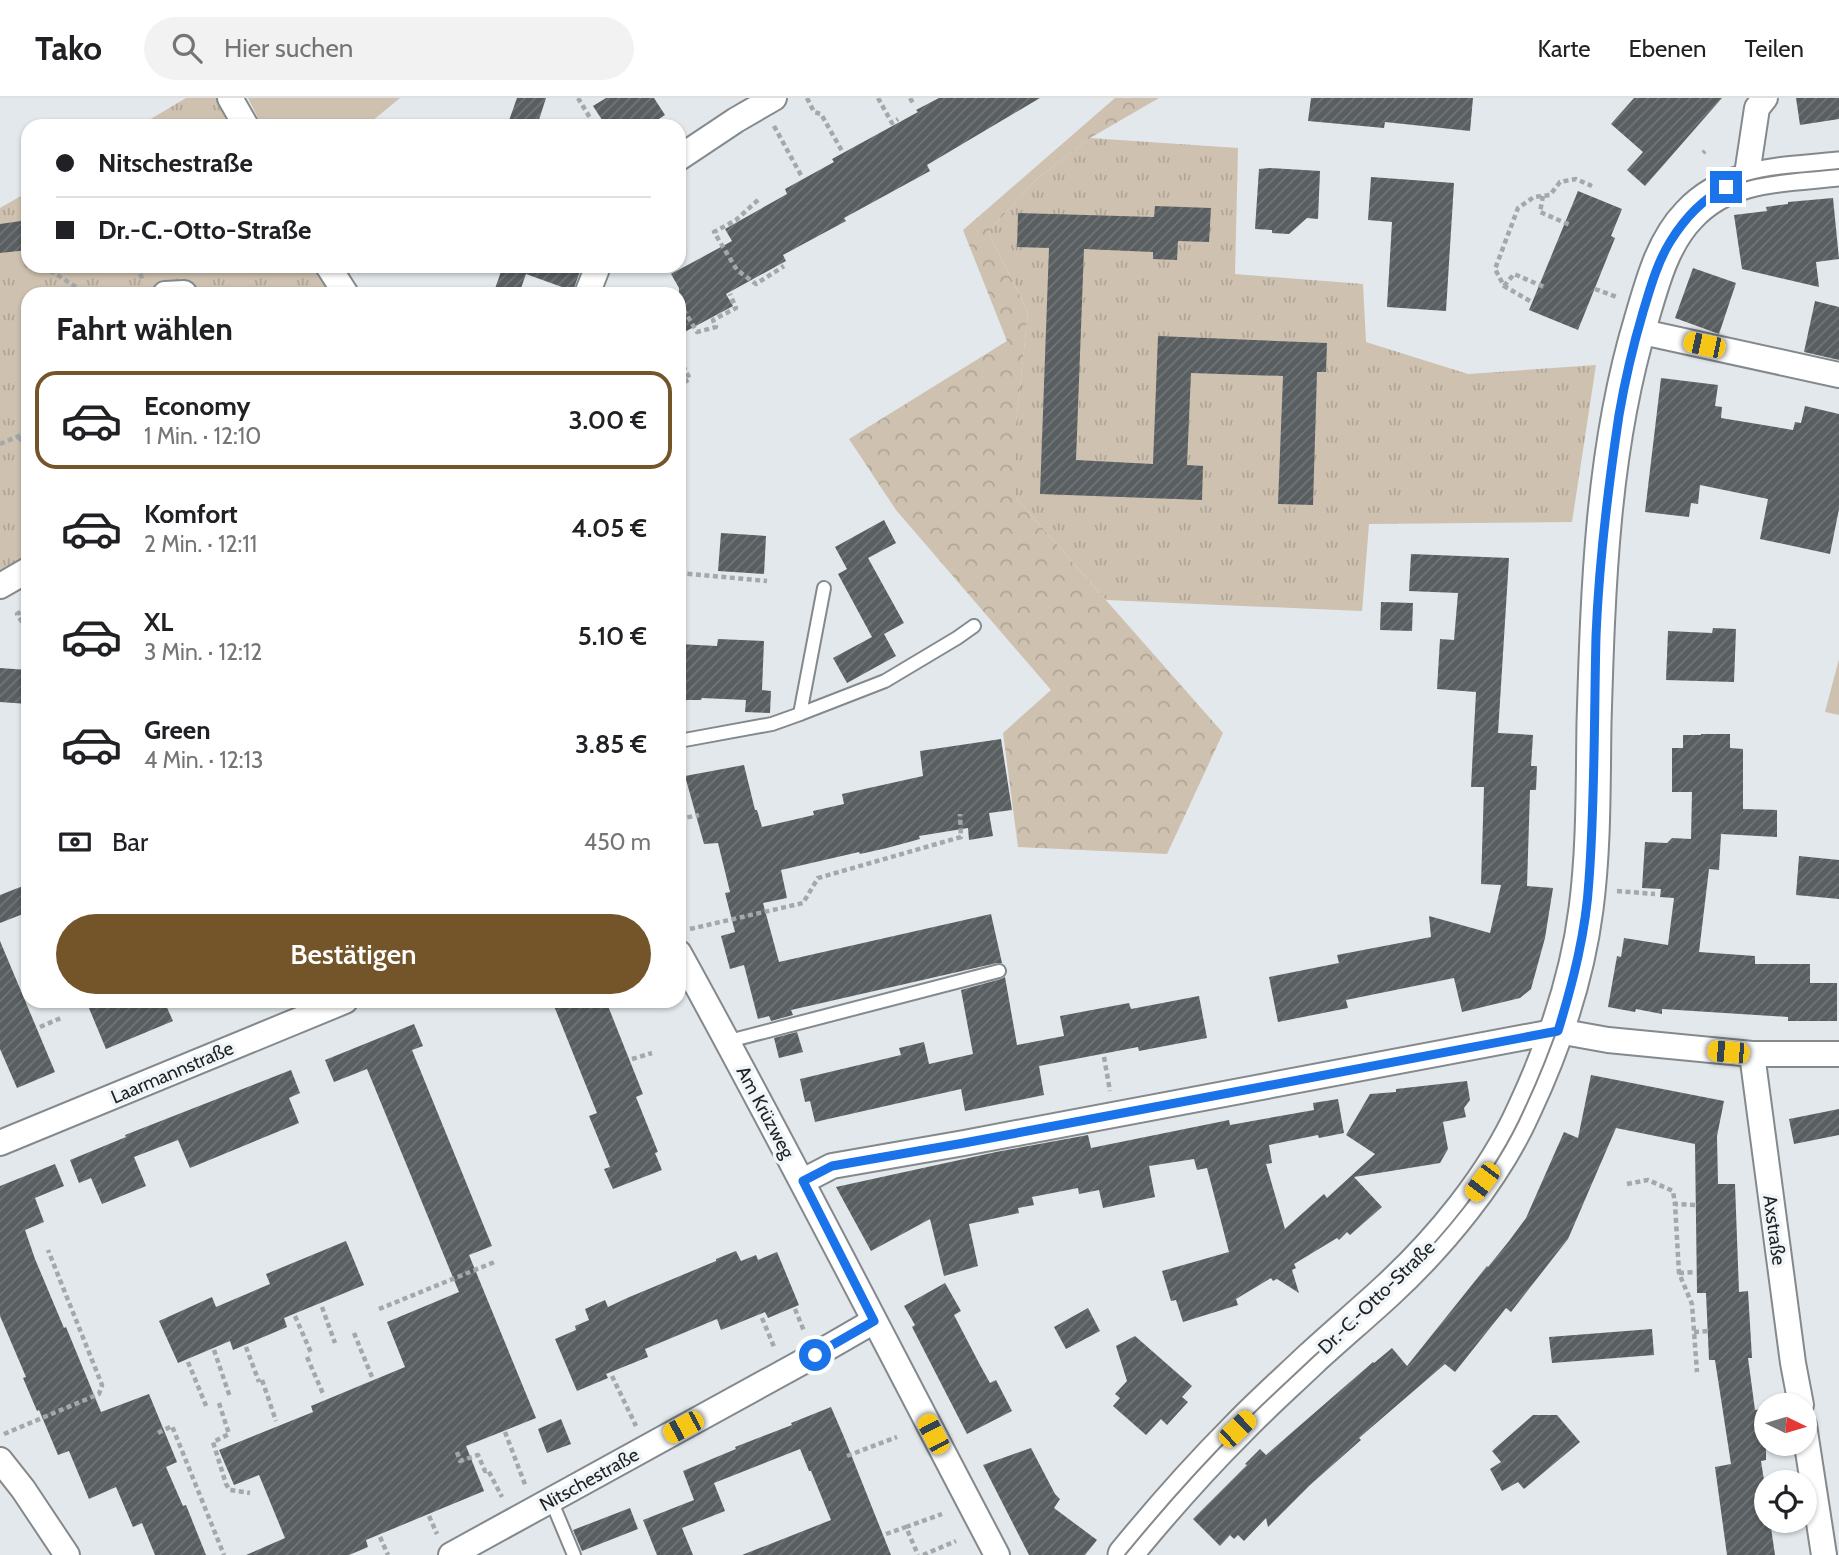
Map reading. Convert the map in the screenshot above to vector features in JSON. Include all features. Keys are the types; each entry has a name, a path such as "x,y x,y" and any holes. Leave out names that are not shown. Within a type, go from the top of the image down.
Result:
{"street":[{"path":"230,98 242,119"},
{"path":"1746,181 1757,108 1765,98"},
{"path":"686,153 768,101"},
{"name":"Dr.-C.-Otto-Straße","path":"1125,1555 1236,1430 1418,1261 1494,1165 1521,1117 1558,1031 1586,915 1603,540 1625,383 1651,285 1668,245 1681,225 1716,192 1768,176 1839,169"},
{"path":"1638,331 1839,375"},
{"path":"0,586 21,574"},
{"name":"Am Krüzweg","path":"686,965 803,1181 997,1555"},
{"name":"Laarmannstraße","path":"0,1143 328,1008"},
{"path":"803,1181 832,1166 978,1141 1558,1031 1608,1040 1752,1054 1839,1054"},
{"name":"Axstraße","path":"1752,1054 1799,1393"},
{"name":"Nitschestraße","path":"451,1555 874,1321"},
{"path":"1809,1456 1824,1555"},
{"path":"0,1460 23,1489 66,1555"}],"lane":[{"path":"800,715 824,588"},
{"path":"686,740 772,724 800,715 885,681 974,626"},
{"name":"Am Krüzweg","path":"729,1041 999,971"},
{"path":"533,1510 574,1555"}],"path":[{"path":"578,98 591,119"},
{"path":"807,98 814,112 821,114 842,151"},
{"path":"878,98 892,123 898,119"},
{"path":"768,101 802,177"},
{"path":"1530,301 1504,286 1495,269 1518,208 1534,197 1550,195 1560,181 1576,179 1592,186"},
{"path":"1543,196 1539,212 1570,225"},
{"path":"758,200 736,220 714,232 737,270 756,284 784,266"},
{"path":"54,273 76,287"},
{"path":"1504,286 1514,274 1544,287"},
{"path":"1595,289 1626,299"},
{"path":"686,314 697,332 716,327 713,320 736,308 730,294"},
{"path":"0,436 6,441"},
{"path":"0,444 21,436"},
{"path":"18,437 21,440"},
{"path":"686,574 767,581"},
{"path":"686,929 803,903 818,878 961,837 960,814"},
{"path":"686,817 699,815"},
{"path":"40,1027 61,1018"},
{"path":"632,1059 652,1053"},
{"path":"1627,1184 1648,1180 1673,1191 1679,1273 1692,1304 1697,1372"},
{"path":"1675,1205 1695,1205"},
{"path":"0,1435 99,1394 102,1385 48,1250"},
{"path":"379,1309 497,1261"},
{"path":"1679,1273 1696,1272"},
{"path":"322,1307 335,1343"},
{"path":"295,1316 324,1396"},
{"path":"1694,1332 1708,1331"},
{"path":"354,1334 372,1377"},
{"path":"246,1347 276,1421"},
{"path":"214,1350 230,1397"},
{"path":"188,1362 207,1408"},
{"path":"612,1376 646,1447"},
{"path":"219,1403 229,1434 213,1442 226,1484 230,1490 250,1493"},
{"path":"158,1433 172,1426 224,1555"},
{"path":"505,1432 533,1510"},
{"path":"847,1455 897,1437"},
{"path":"457,1452 460,1461 478,1455 485,1471 488,1470 533,1510"},
{"path":"886,1534 942,1514"},
{"path":"906,1527 920,1555 956,1541"},
{"path":"380,1537 388,1555"}],"green space":[{"path":"186,98 230,98 243,119 151,119"},
{"path":"248,98 400,98 374,119 258,119"},
{"path":"1115,98 1159,98 1090,138 1038,178 988,232 1028,312 1016,424 1016,498 1223,733 1167,854 1018,847 1003,733 1051,690 896,510 849,439 1007,341 963,230"},
{"path":"1090,138 1238,148 1235,274 1363,284 1366,342 1468,374 1596,365 1572,522 1369,524 1362,611 1106,600 1016,498 1016,424 1028,312 988,232 1038,178"},
{"path":"21,196 21,273 334,273 343,287 21,287 21,574 0,586 0,208"},
{"path":"1839,659 1839,715 1825,712"}],"building":[{"path":"517,98 546,98 539,119 510,119"},
{"path":"606,98 654,98 665,115 659,119 601,119 593,106"},
{"path":"939,98 1040,98 927,165 930,171 783,255 786,261 726,294 733,306 686,331 686,287 678,287 671,274 686,273 686,266 732,241 725,229 787,194 785,189 834,162 832,159 918,112 916,110"},
{"path":"1311,98 1473,98 1470,131 1385,122 1384,128 1308,121"},
{"path":"1634,98 1722,98 1645,186 1627,170 1643,152 1611,124"},
{"path":"1796,98 1839,98 1839,119 1800,125"},
{"path":"1259,169 1320,171 1318,219 1307,218 1289,234 1255,229"},
{"path":"1371,177 1454,183 1446,311 1387,307 1392,222 1368,220"},
{"path":"1578,191 1622,209 1611,236 1615,238 1578,330 1529,310"},
{"path":"1833,198 1839,259 1816,262 1819,287 1742,269 1734,215 1767,211 1766,207 1788,202"},
{"path":"1155,206 1211,208 1209,242 1178,241 1177,260 1153,259 1153,252 1084,249 1076,460 1153,464 1158,336 1327,343 1326,372 1317,372 1313,505 1278,504 1283,376 1191,373 1187,465 1203,466 1202,500 1040,494 1049,248 1017,247 1018,213 1154,217"},
{"path":"21,221 21,251 0,253 0,224"},
{"path":"1693,268 1736,283 1719,334 1675,318"},
{"path":"500,273 579,273 574,287 562,287 526,274 521,287 496,287"},
{"path":"1815,301 1839,307 1839,360 1804,352"},
{"path":"1661,378 1718,385 1715,406 1722,407 1721,418 1793,430 1795,422 1801,423 1805,406 1839,414 1839,509 1830,554 1760,539 1768,499 1700,485 1698,504 1691,503 1689,517 1645,512"},
{"path":"884,520 896,543 868,558 904,623 884,634 896,656 847,683 833,658 872,637 838,574 847,569 835,547"},
{"path":"721,533 766,536 764,574 718,571"},
{"path":"1411,554 1509,558 1498,733 1533,735 1531,766 1537,766 1536,790 1530,790 1527,886 1553,888 1545,938 1531,989 1520,998 1462,1012 1454,978 1346,1000 1348,1008 1278,1022 1269,977 1339,963 1337,955 1431,937 1429,916 1490,933 1501,885 1481,884 1484,787 1471,787 1476,692 1437,689 1440,639 1454,640 1458,593 1409,591"},
{"path":"1381,602 1413,603 1412,631 1380,630"},
{"path":"1713,628 1736,629 1734,682 1666,680 1668,631 1712,633"},
{"path":"718,639 764,641 762,690 771,691 770,713 745,712 746,700 686,700 686,644 717,646"},
{"path":"0,668 21,670 21,704 0,702"},
{"path":"1730,734 1730,748 1743,749 1743,809 1777,810 1777,837 1721,834 1719,870 1709,869 1699,952 1755,956 1755,964 1810,964 1810,983 1837,983 1837,1021 1788,1021 1788,1017 1662,1009 1662,1014 1608,1007 1617,956 1621,957 1624,938 1668,945 1674,898 1660,897 1661,889 1642,888 1645,842 1667,843 1672,838 1691,839 1692,792 1672,792 1672,748 1683,748 1683,735"},
{"path":"1001,739 1012,810 989,813 993,836 969,840 968,828 919,836 920,839 887,848 781,870 787,898 763,903 779,962 991,914 1002,963 791,1010 793,1015 771,1021 769,1016 758,1019 744,965 730,969 721,936 735,932 725,893 730,892 718,843 704,844 686,776 744,765 762,827 814,815 813,811 844,804 842,794 923,776 920,751"},
{"path":"1799,856 1839,860 1839,899 1796,895"},
{"path":"21,887 21,915 0,923 0,895"},
{"path":"0,941 21,991 21,1008 28,1008 55,1072 17,1088 0,1049"},
{"path":"1005,977 1017,1045 1064,1036 1060,1016 1129,1003 1131,1009 1199,996 1207,1038 1139,1051 1138,1047 1039,1066 1044,1095 965,1111 961,1089 815,1122 810,1101 805,1102 800,1079 901,1055 899,1048 924,1042 929,1064 973,1054 961,990"},
{"path":"89,1008 167,1008 173,1021 106,1049"},
{"path":"555,1008 609,1008 643,1094 636,1097 658,1152 655,1153 662,1170 613,1189 604,1169 610,1167 589,1116 597,1113"},
{"path":"414,1024 423,1046 412,1050 492,1246 469,1255 536,1418 466,1446 484,1491 366,1540 368,1547 349,1555 246,1555 285,1538 259,1475 234,1485 219,1450 313,1412 311,1406 405,1367 387,1322 459,1292 367,1069 334,1082 325,1060"},
{"path":"797,1032 803,1052 779,1058 774,1038"},
{"path":"291,1070 300,1093 289,1098 299,1123 190,1168 178,1140 134,1157 146,1186 102,1204 91,1178 79,1183 70,1160 126,1137 125,1135"},
{"path":"1591,1075 1724,1101 1717,1136 1718,1184 1735,1184 1739,1292 1748,1291 1752,1358 1748,1358 1754,1403 1754,1456 1766,1456 1766,1460 1761,1461 1762,1470 1754,1470 1754,1533 1772,1533 1775,1555 1727,1555 1715,1467 1731,1464 1715,1360 1709,1360 1706,1293 1697,1293 1695,1144 1616,1128 1568,1239 1511,1312 1506,1308 1455,1372 1445,1364 1359,1438 1361,1440 1268,1527 1266,1518 1244,1541 1238,1535 1234,1539 1230,1535 1220,1546 1193,1519 1260,1449 1266,1455 1392,1348 1407,1366 1526,1218 1564,1132 1578,1138"},
{"path":"1467,1081 1470,1100 1464,1108 1466,1117 1443,1122 1448,1149 1440,1163 1354,1177 1382,1207 1350,1235 1347,1232 1339,1240 1337,1238 1294,1264 1296,1268 1292,1270 1299,1293 1271,1278 1236,1299 1238,1305 1183,1322 1176,1300 1171,1301 1162,1271 1229,1252 1207,1168 1197,1170 1194,1159 1149,1166 1155,1197 1103,1208 1099,1190 1079,1194 1078,1188 1032,1197 1034,1205 1018,1208 1019,1213 969,1224 978,1266 944,1276 930,1219 871,1251 836,1187 1088,1135 1091,1148 1229,1120 1230,1125 1314,1110 1313,1103 1338,1099 1344,1133 1319,1138 1318,1135 1269,1145 1272,1163 1266,1164 1285,1229 1324,1194 1327,1198 1375,1154 1346,1135 1370,1094"},
{"path":"1839,1109 1839,1135 1794,1144 1789,1119"},
{"path":"55,1164 64,1186 35,1198 44,1222 25,1230 35,1259 101,1412 149,1394 177,1462 166,1467 183,1506 186,1505 206,1555 155,1555 142,1523 133,1527 116,1487 89,1499 69,1451 58,1455 23,1378 26,1377 0,1316 0,1186"},
{"path":"346,1241 364,1285 284,1318 287,1327 233,1350 230,1341 178,1363 159,1321 212,1297 216,1307 270,1284 266,1274"},
{"path":"736,1251 741,1261 756,1255 758,1260 777,1252 799,1305 768,1318 765,1312 721,1330 717,1319 645,1349 648,1357 606,1374 608,1378 577,1391 555,1339 576,1330 575,1326 589,1320 585,1309 605,1300 608,1307"},
{"path":"945,1283 961,1311 954,1315 980,1365 990,1383 996,1380 1012,1411 967,1434 904,1306"},
{"path":"1088,1308 1100,1331 1066,1349 1054,1327"},
{"path":"1652,1329 1654,1355 1552,1363 1549,1337"},
{"path":"1135,1336 1192,1386 1182,1397 1188,1402 1167,1425 1161,1419 1146,1435 1113,1406 1120,1398 1115,1394 1127,1381 1116,1346"},
{"path":"831,1407 891,1555 742,1555 831,1520 800,1449 714,1483 725,1511 682,1528 693,1555 657,1555 643,1520 694,1500 683,1471"},
{"path":"1533,1415 1557,1415 1580,1442 1524,1489 1518,1482 1502,1491 1490,1469 1501,1462 1492,1451"},
{"path":"561,1419 571,1444 547,1453 538,1429"},
{"path":"1031,1448 1060,1499 1054,1508 1097,1540 1085,1555 1029,1555 983,1465"},
{"path":"630,1508 638,1529 582,1551 573,1530"}],"tram line":[{"path":"1125,1555 1180,1490 1247,1420 1427,1251 1481,1184 1512,1135 1554,1037 1570,987 1582,935 1592,840 1594,723 1604,520 1618,419 1628,370 1654,279 1672,238 1689,215 1705,201 1740,183 1759,178 1839,169"}],"route":[{"path":"815,1355 874,1321 803,1181 832,1166 1558,1031 1586,915 1602,548 1625,383 1651,285 1668,245 1690,214 1726,187"}]}
